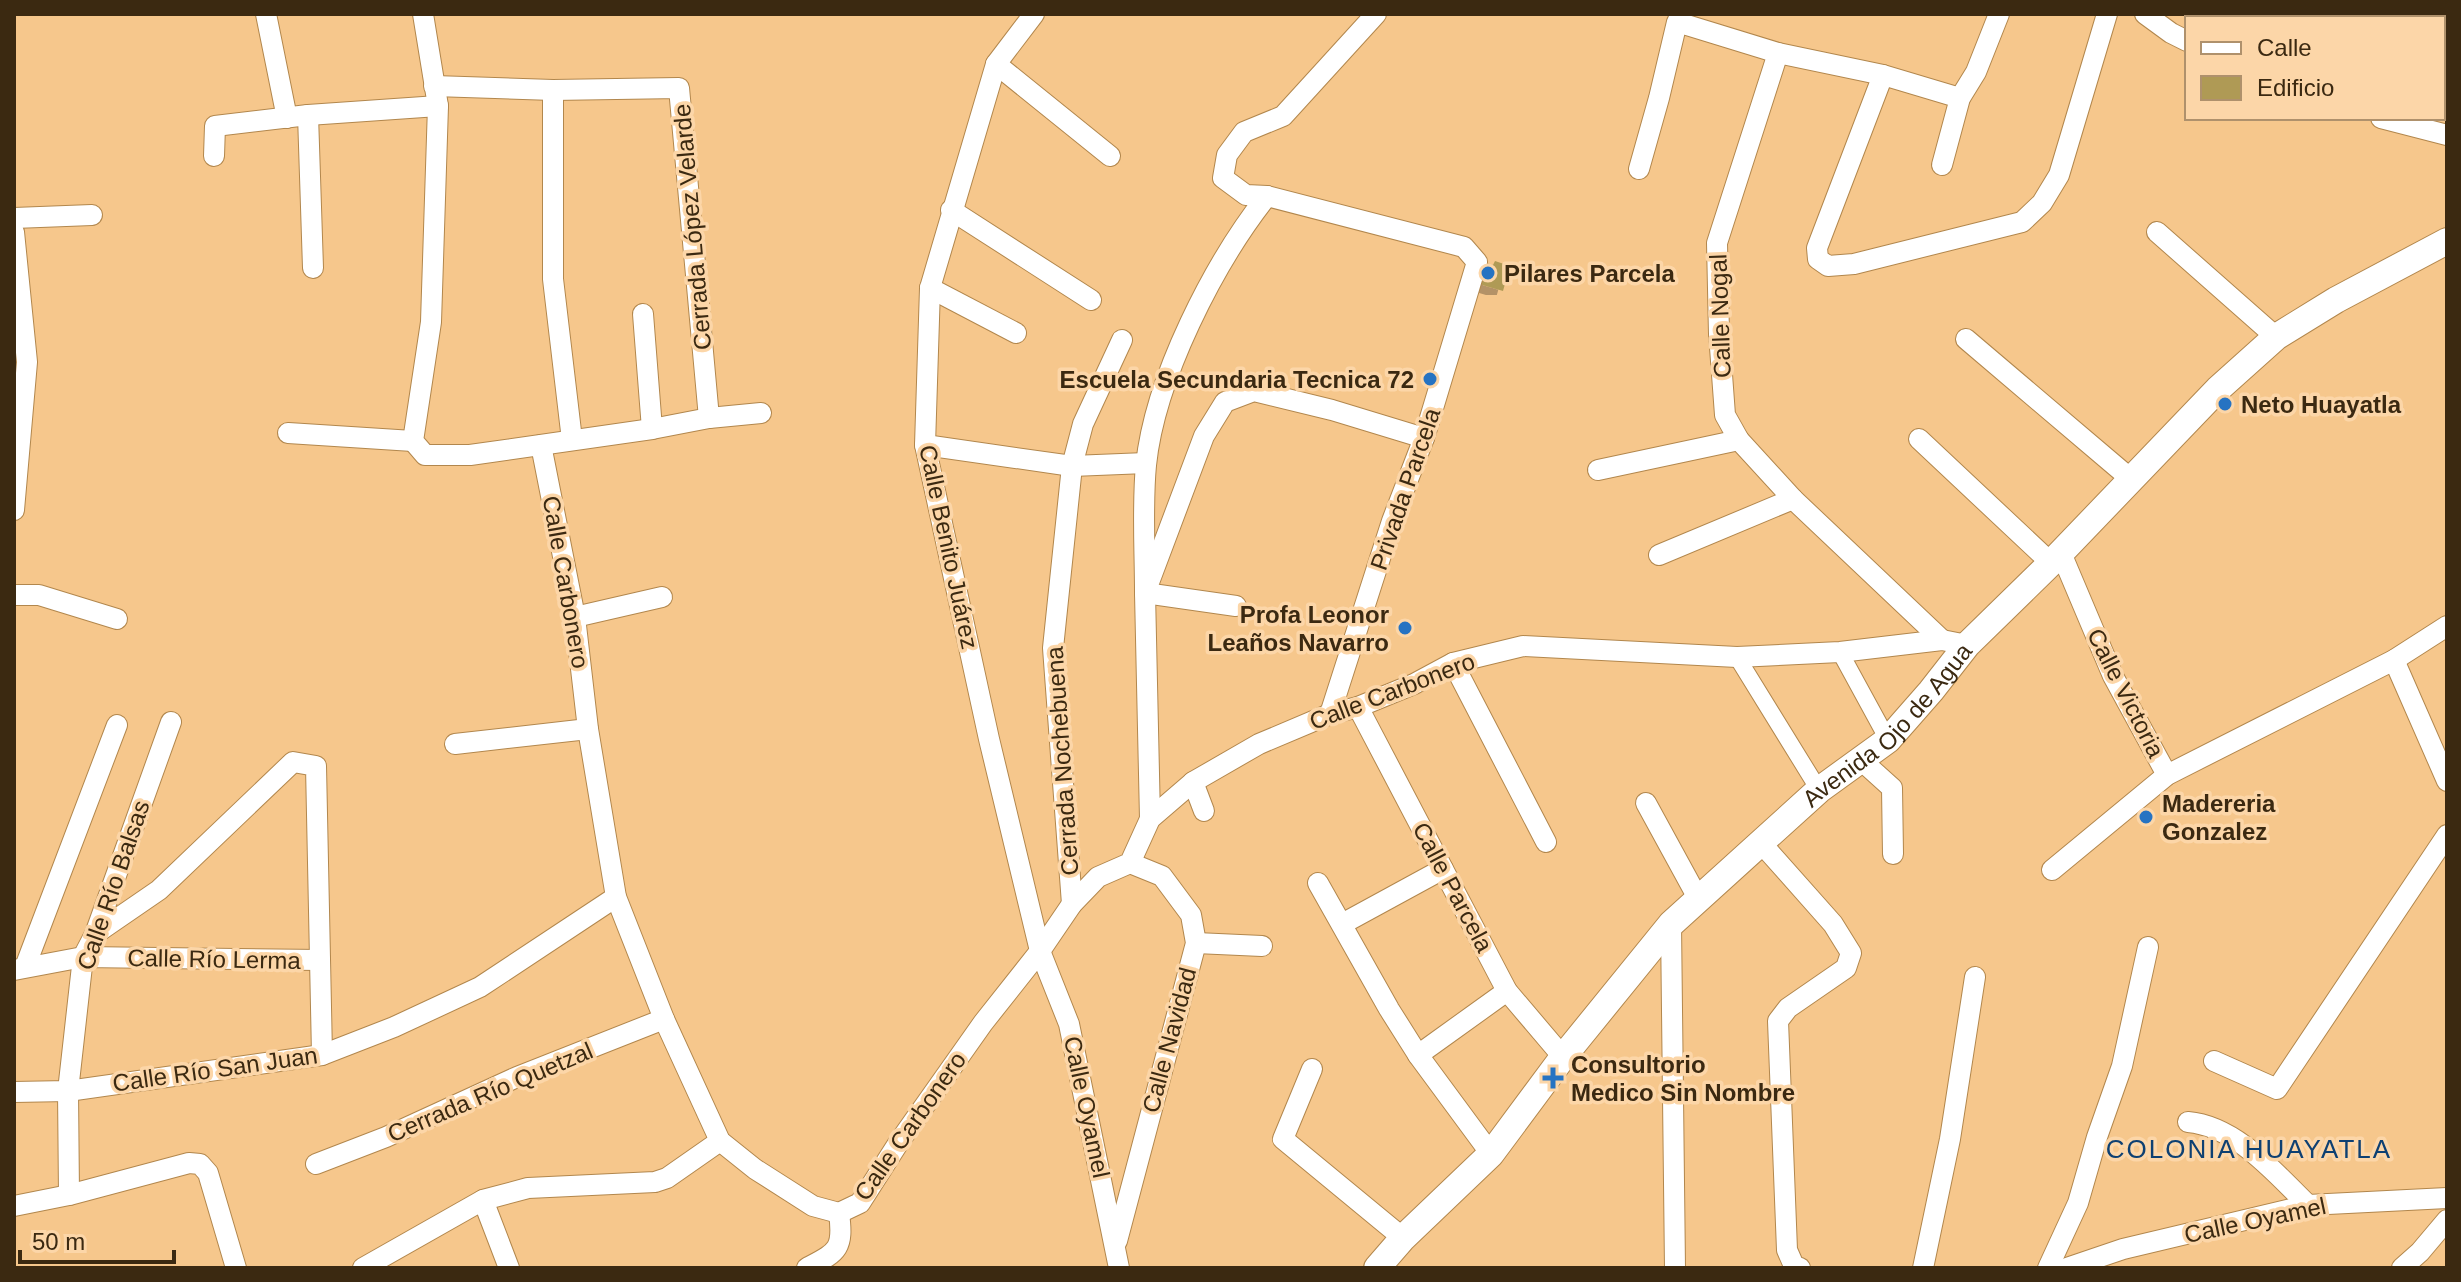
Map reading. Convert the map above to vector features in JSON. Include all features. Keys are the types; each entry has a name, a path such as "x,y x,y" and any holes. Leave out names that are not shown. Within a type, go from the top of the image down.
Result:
{"street":[{"path":"266,14 298,117 313,268"},
{"path":"413,441 431,322 436,96 423,14"},
{"name":"Calle Benito Juárez","path":"1034,14 996,64 930,288 925,445 989,739 1040,951"},
{"path":"1267,196 1246,195 1223,178 1227,155 1244,132 1283,116 1376,14"},
{"path":"1942,165 1960,98 1976,72 1999,14"},
{"path":"1883,75 1817,248 1818,259 1828,266 1854,264 2022,222 2042,203 2059,175 2107,14"},
{"path":"2145,14 2185,40"},
{"path":"1639,169 1677,22 1778,53 1883,75 1960,98"},
{"name":"Calle Nogal","path":"1778,53 1717,243 1725,415 1739,440 1793,499 1954,642"},
{"path":"996,64 1110,156"},
{"name":"Cerrada López Velarde","path":"214,156 215,126 436,96 679,88 709,418"},
{"path":"553,90 553,279 572,440"},
{"path":"2389,120 2447,135"},
{"path":"1150,819 1144,506 1146,463 1155,412 1181,343 1226,254 1267,196"},
{"name":"Privada Parcela","path":"1267,196 1464,247 1477,262 1424,438 1392,521 1330,714"},
{"path":"951,210 1091,300"},
{"path":"14,218 92,215"},
{"path":"14,232 27,362 14,510"},
{"path":"2157,232 2276,337"},
{"name":"Avenida Ojo de Agua","path":"1377,1268 1403,1238 1491,1154 1563,1057 1671,924 1819,790 1888,740 1931,691 1954,642 2056,558 2218,389 2276,337 2336,300 2447,241"},
{"path":"930,288 1016,333"},
{"path":"643,314 652,429"},
{"path":"1966,339 2132,480"},
{"name":"Cerrada Nochebuena","path":"1072,904 1053,648 1072,466 1083,424 1122,340"},
{"path":"1145,593 1204,436 1225,402 1254,391 1332,410 1424,438"},
{"path":"288,433 413,441 425,455 470,455 709,418 761,413"},
{"path":"1919,439 2056,558"},
{"path":"1598,470 1739,440"},
{"name":"Calle Carbonero","path":"541,445 575,617 588,729 616,897 664,1019 720,1141 755,1169 813,1206 839,1213 860,1203 958,1058 1072,904 1098,877 1130,863 1150,819 1193,782 1259,744 1414,684 1453,663 1523,646 1737,657 1954,642"},
{"path":"925,445 1072,466 1146,463"},
{"path":"1659,555 1793,499"},
{"name":"Calle Victoria","path":"2056,558 2113,676 2167,775 2394,660 2447,626"},
{"path":"1145,593 1236,606"},
{"path":"14,595 39,595 117,619"},
{"path":"575,617 662,597"},
{"path":"1840,652 1888,740"},
{"path":"1737,657 1819,790"},
{"path":"2394,660 2447,781"},
{"path":"1453,663 1546,842"},
{"name":"Calle Parcela","path":"1358,707 1507,991 1563,1057"},
{"name":"Calle Río Balsas","path":"69,1195 68,1091 83,957 95,934 171,722"},
{"path":"19,969 117,725"},
{"path":"455,744 588,729"},
{"path":"1861,760 1892,788 1893,854"},
{"path":"95,934 159,890 293,762 316,766 322,1055"},
{"path":"2052,870 2167,775"},
{"path":"1193,782 1204,811"},
{"path":"1646,803 1699,900"},
{"path":"2214,1061 2277,1089 2447,835"},
{"path":"1762,844 1833,924 1851,953 1846,968 1788,1008 1778,1021 1787,1250 1794,1266 1800,1268"},
{"name":"Calle Navidad","path":"1116,1245 1196,943 1191,915 1162,876 1130,863"},
{"path":"1342,924 1443,869"},
{"path":"1318,883 1418,1055 1491,1154"},
{"name":"Calle Río San Juan","path":"14,1092 68,1091 322,1055 394,1027 480,987 616,897"},
{"path":"1671,924 1675,1268"},
{"path":"1196,943 1262,946"},
{"path":"2048,1268 2078,1203 2122,1066 2148,947"},
{"name":"Calle Oyamel","path":"1040,951 1069,1024 1119,1268"},
{"name":"Calle Río Lerma","path":"19,969 83,957 320,960"},
{"path":"1923,1268 1950,1139 1975,977"},
{"path":"1418,1055 1507,991"},
{"name":"Cerrada Río Quetzal","path":"316,1164 386,1137 517,1077 664,1019"},
{"path":"1312,1069 1283,1139 1403,1238"},
{"path":"2188,1122 2202,1123 2233,1138 2308,1205"},
{"path":"363,1268 483,1200 528,1188 655,1182 667,1178 720,1141"},
{"path":"14,1206 69,1195 189,1163 200,1164 208,1173 236,1268"},
{"name":"Calle Oyamel","path":"2067,1268 2123,1249 2308,1205 2447,1198"},
{"path":"483,1200 509,1268"},
{"path":"807,1268 835,1253 842,1234 839,1213"},
{"path":"2402,1268 2447,1220"},
{"path":"2112,1268 2123,1249"}],"building":[{"name":"Pilares Parcela","path":"1472,259 1510,266 1503,291 1466,280"}],"place":[{"name":"Pilares Parcela","path":"1488,273"},
{"name":"Escuela Secundaria Tecnica 72","path":"1430,379"},
{"name":"Neto Huayatla","path":"2225,404"},
{"name":"Profa Leonor Leaños Navarro","path":"1405,628"},
{"name":"Madereria Gonzalez","path":"2146,817"},
{"name":"Consultorio Medico Sin Nombre","path":"1553,1078"}],"district":[{"name":"COLONIA HUAYATLA","path":"2249,1149"}]}
